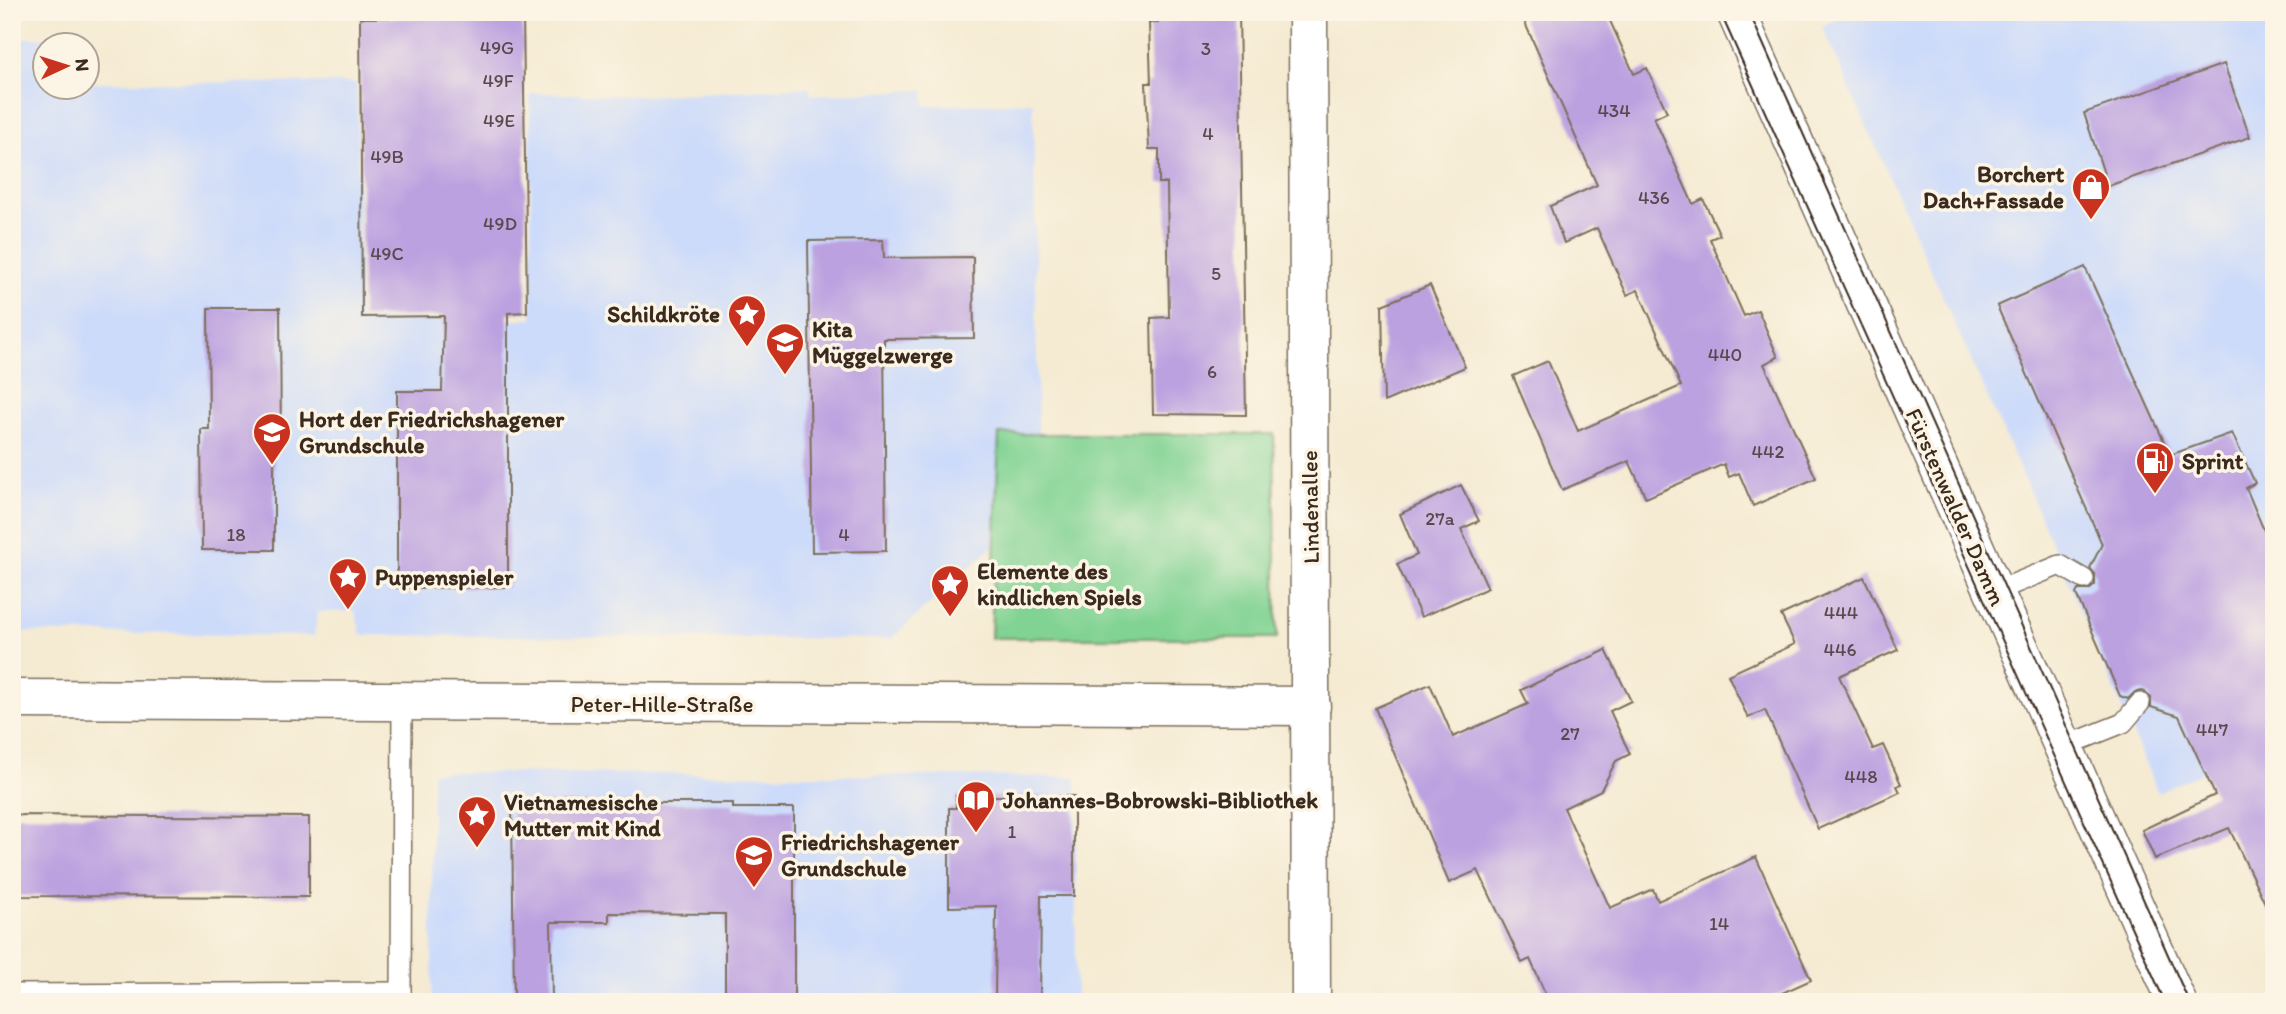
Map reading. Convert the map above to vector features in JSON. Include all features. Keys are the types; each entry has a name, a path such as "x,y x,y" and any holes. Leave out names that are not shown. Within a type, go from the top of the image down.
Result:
{"street":[{"name":"Lindenallee","path":"1308,12 1311,1002"},
{"name":"Fürstenwalder Damm","path":"1736,12 2177,1002"},
{"name":"Peter-Hille-Straße","path":"12,699 1311,706"}],"lane":[{"path":"1994,592 2060,565 2084,579"},
{"path":"12,994 49,998 401,997 402,702"},
{"path":"2063,747 2123,723 2140,703"}],"shaded area":[{"name":"Borchert Dach+Fassade","path":"1854,12 2274,12 2274,737 2158,793 2032,497 1822,26"},
{"path":"12,38 32,38 32,102 102,102 102,82 357,83 360,320 532,319 530,93 642,96 809,87 811,95 924,90 925,106 1033,102 1038,434 999,435 993,546 891,639 361,635 355,611 318,612 314,636 12,632"},
{"name":"Friedrichshagener Grundschule","path":"432,772 1076,777 1076,1002 432,1002"}],"green space":[{"path":"999,434 1274,434 1277,638 991,638"}],"building":[{"path":"469,12 523,12 527,312 508,313 508,587 397,588 397,391 442,391 444,316 362,317 360,18 469,17"},
{"path":"1158,12 1239,12 1246,415 1153,414 1151,318 1169,317 1167,183 1159,183 1159,149 1149,149 1146,83 1151,83 1149,23 1158,23"},
{"path":"1520,12 1606,12 1634,74 1647,68 1667,112 1654,118 1693,204 1703,199 1720,235 1710,239 1744,316 1758,310 1778,357 1764,364 1816,478 1753,506 1739,473 1729,477 1724,464 1646,498 1629,461 1562,490 1513,376 1548,361 1578,431 1681,386 1638,290 1627,295 1597,228 1564,243 1550,206 1597,185"},
{"path":"2224,64 2250,137 2108,186 2084,113"},
{"path":"883,240 884,258 973,257 974,338 884,339 886,551 812,552 808,241"},
{"path":"2085,267 2170,455 2232,433 2255,483 2246,488 2274,554 2274,922 2229,828 2155,859 2142,830 2215,795 2179,716 2151,707 2151,698 2143,691 2135,692 2128,699 2120,696 2076,594 2078,590 2089,590 2095,585 2095,574 2090,568 2102,544 1997,306"},
{"path":"1430,285 1465,367 1384,402 1382,305"},
{"path":"208,308 280,308 281,450 274,450 274,550 202,550 201,429 209,429"},
{"path":"1461,485 1479,521 1461,529 1488,588 1421,617 1397,564 1417,555 1400,514"},
{"path":"1864,577 1898,650 1839,676 1873,749 1883,745 1901,784 1897,786 1900,792 1818,829 1765,710 1748,718 1728,675 1795,644 1781,615"},
{"path":"1606,650 1631,701 1610,711 1630,754 1616,761 1601,790 1564,808 1610,908 1653,889 1658,901 1756,857 1811,980 1762,1002 1549,1002 1530,959 1522,963 1478,870 1449,883 1375,708 1430,684 1453,737 1528,704 1521,690"},
{"path":"956,796 1074,796 1074,896 1041,896 1040,1002 995,1002 996,906 949,907 949,808 956,808"},
{"path":"512,803 733,803 733,808 794,808 794,1002 725,1002 725,914 609,913 609,922 551,922 552,1002 514,1002"},
{"path":"12,815 309,817 309,897 12,896"}],"tram line":[{"path":"1720,12 2165,1002"},
{"path":"1749,12 2189,1002"}],"place":[{"name":"Borchert Dach+Fassade","path":"2091,221"},
{"name":"Schildkröte","path":"747,348"},
{"name":"Kita Müggelzwerge","path":"785,376"},
{"name":"Hort der Friedrichshagener Grundschule","path":"272,466"},
{"name":"Sprint","path":"2155,495"},
{"name":"Puppenspieler","path":"348,611"},
{"name":"Elemente des kindlichen Spiels","path":"950,618"},
{"name":"Johannes-Bobrowski-Bibliothek","path":"976,834"},
{"name":"Vietnamesische Mutter mit Kind","path":"477,849"},
{"name":"Friedrichshagener Grundschule","path":"754,889"}]}
